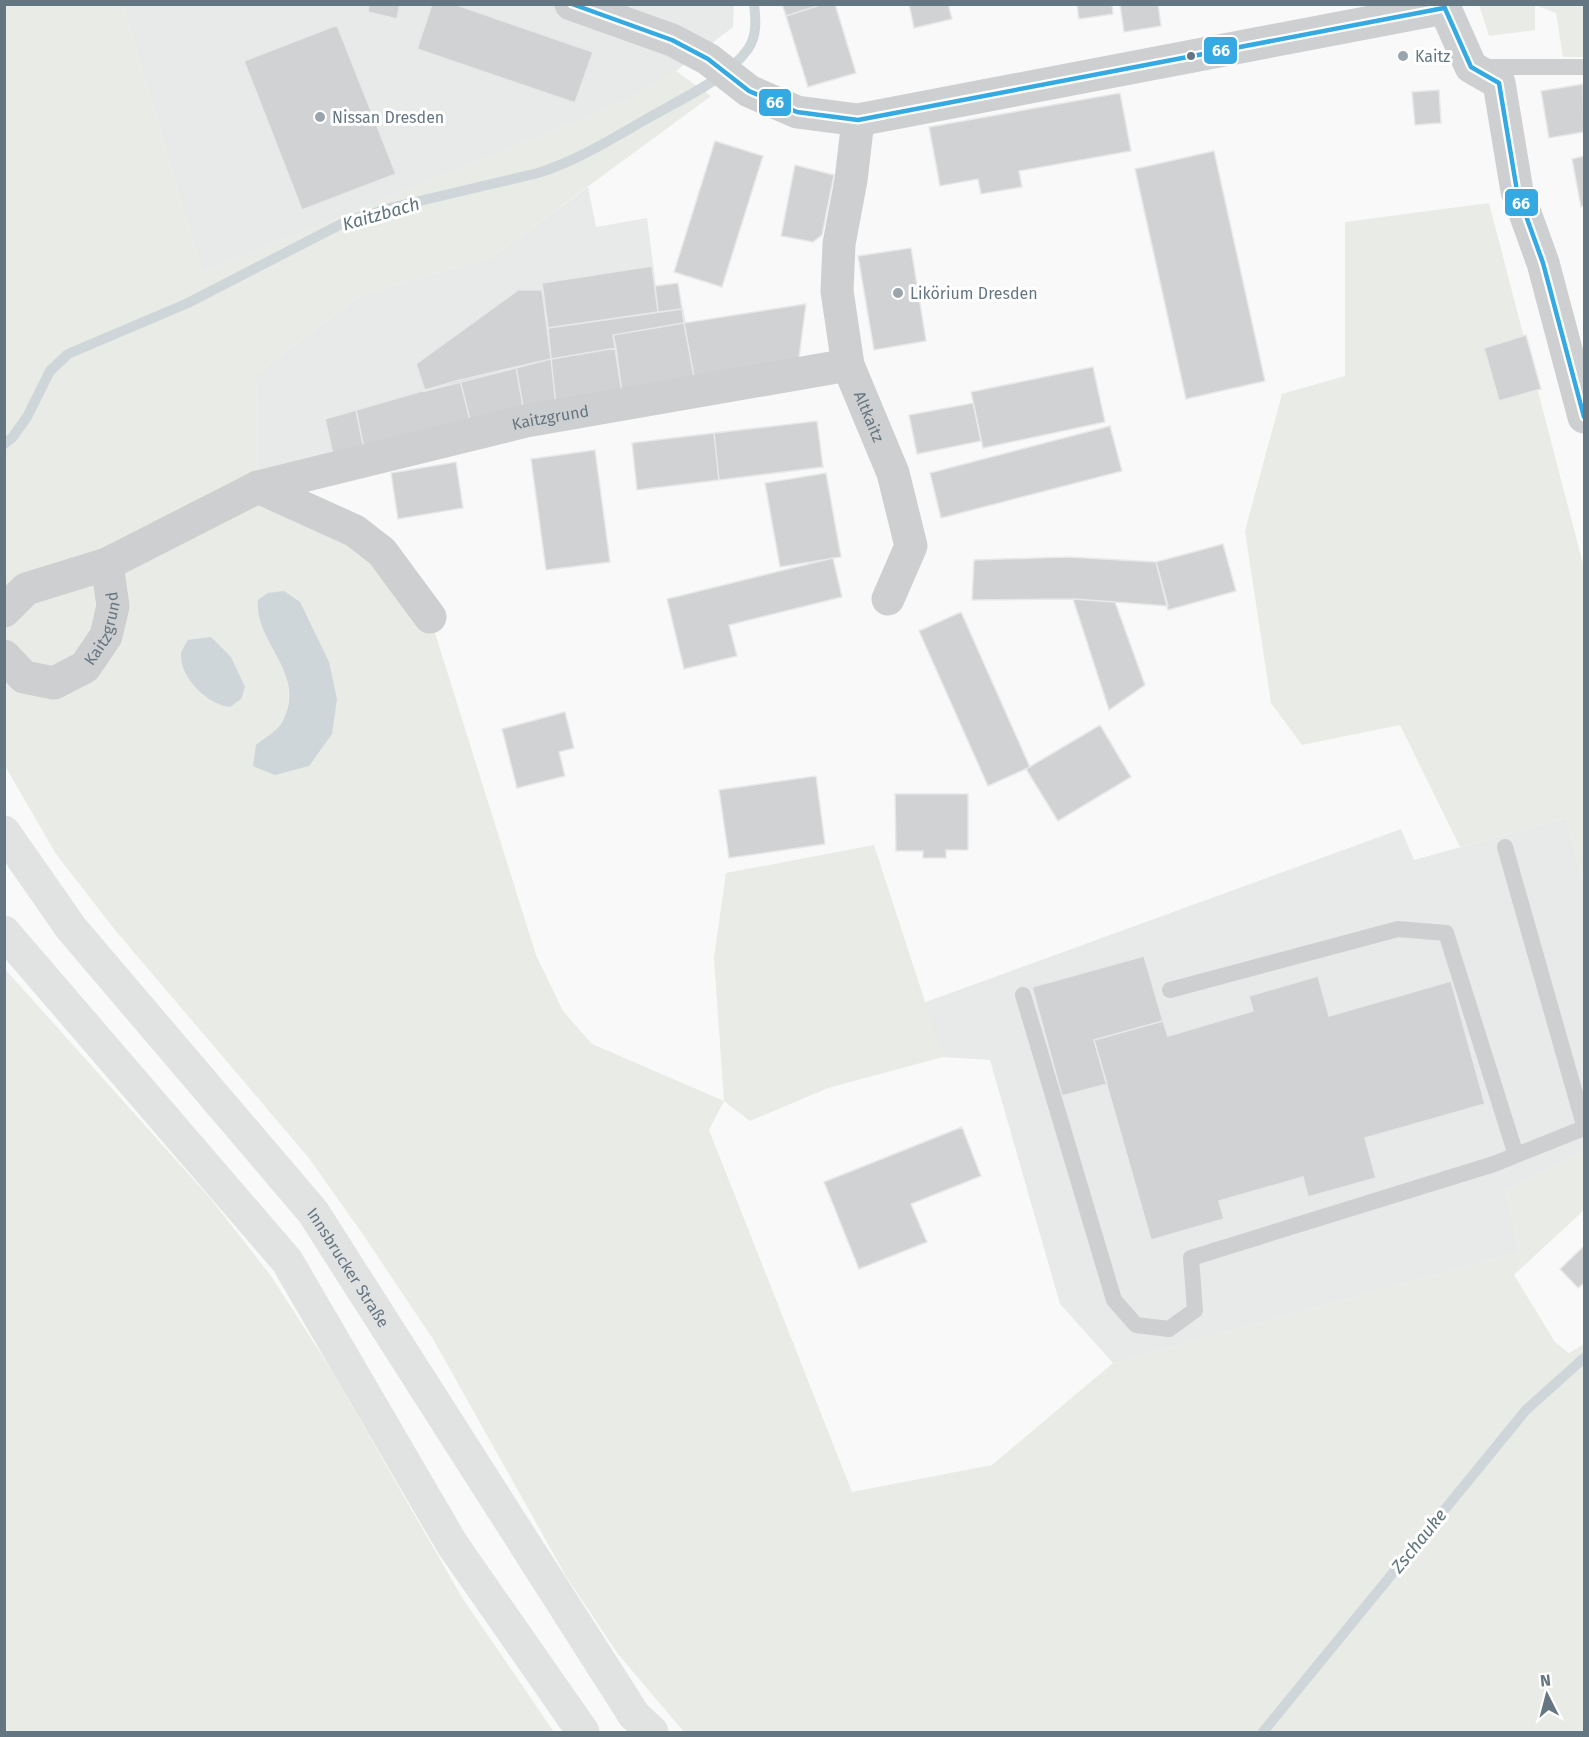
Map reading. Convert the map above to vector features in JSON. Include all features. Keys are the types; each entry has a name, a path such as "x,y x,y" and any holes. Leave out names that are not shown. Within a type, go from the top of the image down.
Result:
{"main road":[{"name":"Innsbrucker Straße","path":"4,832 71,928 313,1212 634,1715 652,1732"},
{"path":"4,933 287,1261 452,1544 583,1732"}],"street":[{"path":"571,4 672,40 708,59 749,91 797,112 858,120 1443,6 1471,67 1499,83 1517,191 1544,263 1584,417"},
{"name":"Altkaitz","path":"858,120 851,180 839,244 837,291 848,365 893,473 911,546 888,599"},
{"name":"Kaitzgrund","path":"4,611 26,589 107,564 258,487 526,421 848,365"},
{"path":"258,487 355,531 382,552 430,617"},
{"name":"Kaitzgrund","path":"4,656 24,677 54,682 85,667 106,636 113,606 107,564"}],"lane":[{"path":"1471,67 1584,67"},
{"path":"1023,995 1114,1300 1136,1325 1169,1329 1195,1310 1191,1258 1516,1155 1584,1126 1505,847"},
{"path":"1170,990 1398,929 1446,933 1516,1155"}],"shaded area":[{"path":"734,4 733,27 676,71 627,101 202,273 123,5"},
{"path":"4,5 123,5 202,273 627,101 676,71 711,96 492,257 361,295 257,373 258,487 355,531 430,617 536,955 563,1011 592,1044 724,1101 709,1130 852,1492 992,1465 1113,1363 1520,1252 1506,1191 1584,1152 1584,1210 1514,1275 1555,1342 1569,1353 1584,1344 1584,1732 684,1732 618,1654 567,1578 433,1339 362,1233 308,1157 115,930 56,854 5,766","holes":["257,616 332,734 256,746 281,724 287,710 289,696 284,668"]},
{"path":"1479,5 1535,5 1535,30 1489,36"},
{"path":"1535,5 1584,5 1584,57 1563,57 1556,13"},
{"path":"588,187 596,227 647,218 659,309 683,307 697,384 258,487 257,373 361,295 492,257"},
{"path":"1489,203 1584,568 1584,885 1566,818 1460,847 1400,725 1302,745 1271,703 1245,531 1282,394 1345,376 1345,222"},
{"path":"284,591 300,602 329,662 337,699 332,734 309,766 275,775 253,766 256,745 281,724 288,706 289,689 279,660 264,631 259,616 258,600 268,593"},
{"path":"211,637 231,657 245,687 241,699 230,707 214,702 198,690 183,666 181,653 188,640"},
{"path":"1566,818 1584,885 1584,1152 1506,1191 1520,1252 1113,1363 1060,1304 990,1060 943,1057 923,1003 1401,829 1414,860"},
{"path":"874,845 943,1057 828,1088 750,1121 724,1101 714,958 726,873"},
{"path":"4,968 210,1198 271,1276 332,1371 461,1596 554,1732 5,1732"}],"building":[{"path":"369,4 400,4 397,19 368,12"},
{"path":"432,4 454,4 593,52 575,103 417,49"},
{"path":"782,4 823,4 786,16"},
{"path":"823,4 835,4 856,73 808,87 786,16"},
{"path":"909,4 948,4 952,19 914,28"},
{"path":"1077,4 1112,4 1113,14 1079,19"},
{"path":"1120,4 1158,4 1161,26 1124,32"},
{"name":"Nissan Dresden","path":"337,25 396,174 302,210 244,61"},
{"path":"1583,84 1584,132 1549,138 1541,91"},
{"path":"1439,90 1441,123 1415,125 1412,92"},
{"path":"1120,93 1131,151 1019,171 1022,187 981,194 978,179 940,186 929,127"},
{"path":"715,141 763,156 722,287 674,272"},
{"path":"1214,151 1265,381 1186,399 1135,169"},
{"path":"1584,156 1584,206 1581,207 1572,159"},
{"path":"795,165 834,175 822,235 813,242 781,236"},
{"path":"911,248 926,341 874,350 858,256"},
{"path":"652,266 658,312 548,328 542,283"},
{"path":"678,283 682,309 658,312 655,286"},
{"path":"518,290 542,290 551,359 425,391 416,364"},
{"path":"806,304 798,365 695,382 684,323"},
{"path":"682,309 684,323 613,335 616,348 551,359 548,328"},
{"path":"684,323 695,382 622,393 613,335"},
{"path":"1526,335 1541,389 1499,401 1484,348"},
{"path":"616,348 622,393 556,405 551,359"},
{"path":"551,359 556,405 524,412 516,367"},
{"path":"516,367 524,412 471,424 460,380"},
{"path":"1093,367 1105,422 983,448 971,392"},
{"path":"460,380 471,424 364,449 356,410"},
{"path":"973,403 981,441 917,454 909,415"},
{"path":"356,410 364,449 333,455 325,419"},
{"path":"817,421 823,467 719,480 714,433"},
{"path":"1110,426 1122,471 941,518 930,473"},
{"path":"714,433 719,480 637,490 632,443"},
{"path":"595,450 610,562 546,570 531,459"},
{"path":"456,462 463,508 398,519 391,473"},
{"path":"826,473 841,557 780,567 765,483"},
{"path":"1223,544 1236,591 1168,610 1156,562"},
{"path":"1067,557 1156,562 1168,606 1073,599 972,600 974,560"},
{"path":"833,558 842,597 729,625 737,656 684,669 667,599"},
{"path":"1073,599 1115,602 1145,685 1109,710"},
{"path":"961,612 1030,767 988,786 919,631"},
{"path":"565,712 574,748 559,752 565,776 517,788 502,729"},
{"path":"1100,725 1131,777 1058,821 1026,769"},
{"path":"816,776 825,844 729,858 719,790"},
{"path":"895,794 968,794 968,850 946,850 946,858 923,858 923,851 896,851"},
{"path":"1144,956 1163,1021 1094,1040 1107,1084 1062,1096 1032,987"},
{"path":"1318,976 1329,1016 1451,981 1485,1104 1365,1138 1376,1178 1308,1197 1303,1177 1219,1201 1224,1219 1151,1240 1094,1040 1163,1021 1168,1036 1253,1011 1249,996"},
{"path":"962,1127 981,1176 911,1204 927,1242 859,1269 824,1182"},
{"path":"1584,1246 1584,1286 1583,1284 1578,1288 1560,1269"}],"waterway":[{"name":"Kaitzbach","path":"4,444 12,438 27,417 50,371 68,354 188,303 347,221 394,207 538,173 568,162 703,88 728,70 748,49 754,33 754,4"},
{"name":"Zschauke","path":"1263,1732 1526,1410 1584,1358"}],"transit line":[{"name":"66","path":"572,4 672,40 708,59 749,91 797,112 858,120 1444,8"},
{"name":"66","path":"1443,4 1471,67 1499,83 1517,191 1543,263 1584,417"}],"place":[{"name":"Kaitz","path":"1403,56"},
{"name":"Nissan Dresden","path":"320,117"},
{"name":"Likörium Dresden","path":"898,293"}]}
